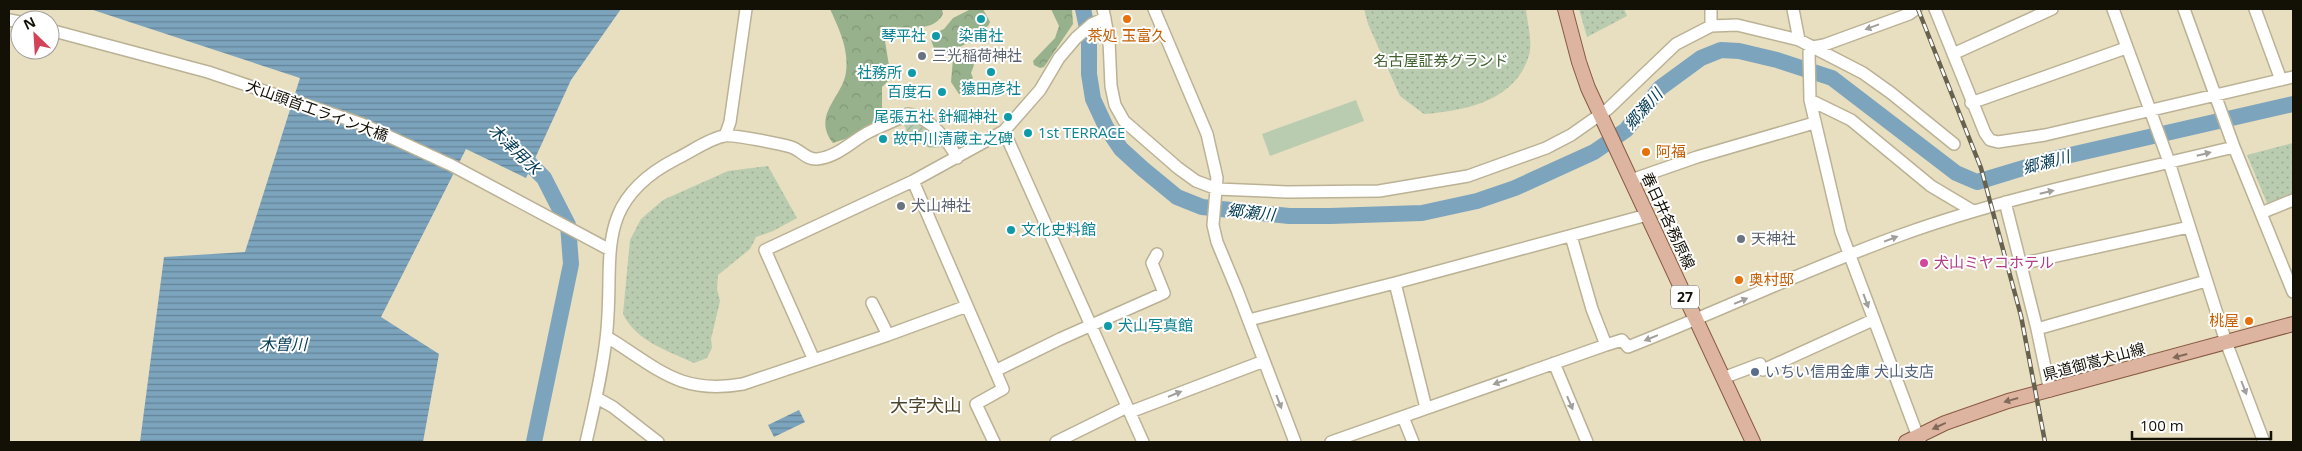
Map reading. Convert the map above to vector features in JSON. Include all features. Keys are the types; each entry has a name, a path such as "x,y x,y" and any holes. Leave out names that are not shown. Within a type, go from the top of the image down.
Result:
{"main road":[{"name":"春日井各務原線","path":"1565,9 1579,62 1604,120 1753,442"},
{"name":"県道御嵩犬山線","path":"1914,440 1945,423 2008,401 2293,324"}],"street":[{"path":"725,136 730,122 746,9"},
{"path":"1154,9 1207,134 1214,164 1217,193 1213,225 1222,258 1249,320 1295,442"},
{"path":"1710,9 1712,26"},
{"path":"1793,9 1800,40 1811,52 1864,73 1954,144"},
{"path":"1811,52 1824,44 1909,14 1916,9"},
{"path":"1935,9 1971,103 1985,133 1990,140 1998,142 2045,135 2151,113 2293,77"},
{"path":"1953,54 2052,9"},
{"path":"2113,9 2168,161 2226,342 2264,442"},
{"path":"2184,9 2234,147 2293,292"},
{"path":"2255,9 2281,80"},
{"path":"814,360 765,250 913,181 1004,132 1040,90 1060,58 1076,38 1104,14 1109,40 1111,86 1115,105 1124,121 1178,168 1217,193 1379,191 1468,176 1546,148 1604,120 1676,44 1712,26 1737,25 1800,40"},
{"name":"犬山頭首工ライン大橋","path":"60,33 208,72 362,124 453,166 610,250"},
{"path":"1971,103 2126,48"},
{"path":"1811,52 1810,100 1841,232 1914,440"},
{"path":"1810,100 1851,120 1931,186 1973,211"},
{"path":"586,442 607,337 610,250 613,229 622,206 642,180 659,168 725,136 792,147 807,158 816,159 829,157 866,134 908,114 932,126 946,140 957,158"},
{"path":"1631,180 1706,154 1814,123"},
{"path":"1004,132 1143,442"},
{"path":"1331,442 1606,345 1622,340 1628,347 1849,255 1973,211 2168,161 2234,147"},
{"path":"913,181 1002,389 976,404 994,442"},
{"path":"2261,213 2293,200"},
{"path":"2005,202 2037,329 2050,391"},
{"path":"1249,320 1647,215"},
{"path":"2020,264 2189,227"},
{"path":"1571,236 1592,310 1606,345"},
{"path":"995,371 1091,325 1164,293 1152,263 1157,254"},
{"path":"2037,329 2206,281"},
{"path":"1395,283 1426,408"},
{"path":"872,303 888,336"},
{"path":"607,337 664,375 705,388 722,388 744,384 888,336 967,306"},
{"path":"1723,378 1760,364 1763,370 1873,320"},
{"path":"1056,442 1128,410 1264,361"},
{"path":"1554,363 1587,442"},
{"path":"596,398 613,407 646,438 658,442"},
{"path":"1403,417 1414,442"}],"green space":[{"path":"830,9 942,9 943,14 938,21 931,25 900,30 892,34 885,41 891,78 882,87 882,108 891,108 891,116 848,138 833,143 827,133 825,124 830,106 844,81 847,64 842,39"},
{"path":"971,9 983,9 990,22 988,26 980,30 977,39 942,55 935,51 931,40 933,34 944,29 953,18"},
{"path":"1051,9 1072,9 1073,24 1044,67 1040,68 1034,65 1033,61 1055,38 1059,26"},
{"name":"名古屋証券グランド","path":"1364,9 1526,9 1530,38 1529,55 1522,71 1513,83 1487,101 1456,110 1424,114 1400,96 1368,24"},
{"path":"1579,9 1624,9 1627,16 1587,37"},
{"path":"966,53 974,65 971,73 973,78 966,84 966,94 959,94 951,82 953,58"},
{"path":"1356,100 1364,121 1270,156 1262,134"},
{"path":"912,119 938,138 943,147 930,148 911,139 903,123"},
{"path":"2293,143 2293,194 2267,203 2247,155"},
{"path":"768,166 797,218 773,231 756,237 750,249 718,275 717,289 720,301 711,339 712,348 707,358 694,363 644,338 623,314 630,240 641,219 663,200 728,171"}],"water":[{"name":"木曽川","path":"90,9 621,9 571,80 526,178 466,149 381,317 439,354 423,442 140,442 164,257 245,252 300,78"},
{"path":"799,410 805,422 774,437 768,425"}],"waterway":[{"name":"郷瀬川","path":"1083,9 1089,37 1089,74 1093,99 1106,127 1121,149 1177,197 1202,207 1289,216 1422,213 1477,201 1515,188 1594,152 1626,130 1660,88 1701,58 1721,50 1739,51 1777,60 1832,78 1956,173 1977,182 2053,159 2293,104"},
{"name":"木津用水","path":"516,150 544,178 568,225 571,264 534,442"}],"railway":[{"path":"1918,9 1981,168 2021,316 2045,442"}],"place":[{"name":"染甫社","path":"981,19"},
{"name":"茶処 玉富久","path":"1127,19"},
{"name":"琴平社","path":"936,36"},
{"name":"三光稲荷神社","path":"922,56"},
{"name":"猿田彦社","path":"991,72"},
{"name":"社務所","path":"912,73"},
{"name":"百度石","path":"942,92"},
{"name":"尾張五社 針綱神社","path":"1008,117"},
{"name":"1st TERRACE","path":"1028,133"},
{"name":"故中川清蔵主之碑","path":"883,139"},
{"name":"阿福","path":"1646,152"},
{"name":"犬山神社","path":"901,206"},
{"name":"文化史料館","path":"1011,230"},
{"name":"天神社","path":"1741,239"},
{"name":"犬山ミヤコホテル","path":"1924,263"},
{"name":"奥村邸","path":"1739,280"},
{"name":"桃屋","path":"2249,321"},
{"name":"犬山写真館","path":"1108,326"},
{"name":"いちい信用金庫 犬山支店","path":"1755,372"}],"district":[{"name":"大字犬山","path":"926,406"}]}
